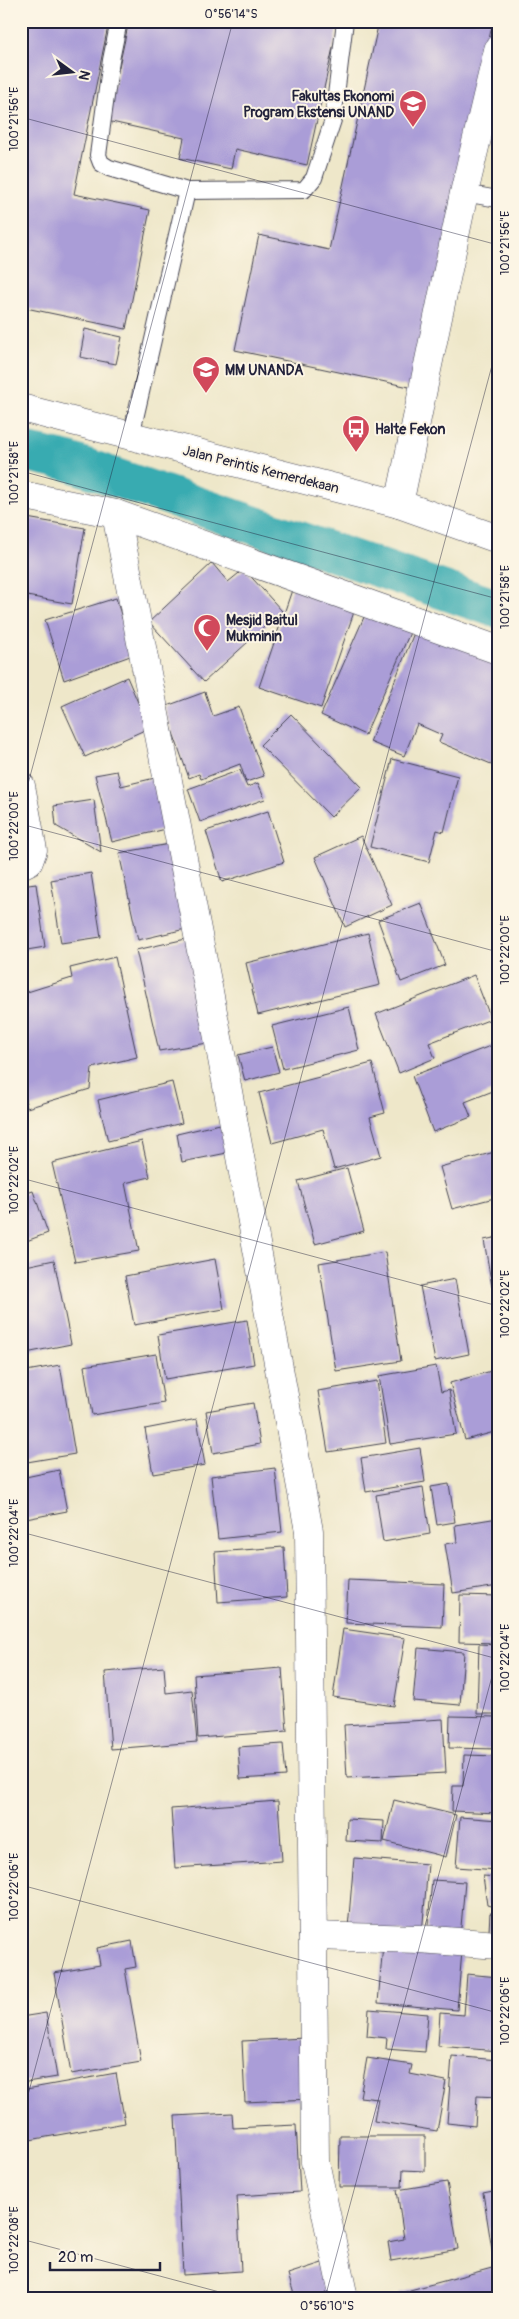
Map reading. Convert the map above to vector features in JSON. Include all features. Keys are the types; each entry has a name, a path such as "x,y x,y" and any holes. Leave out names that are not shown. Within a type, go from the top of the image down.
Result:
{"street":[{"path":"399,504 464,193 498,50"},
{"name":"Jalan Perintis Kemerdekaan","path":"21,408 399,504 498,539"},
{"path":"21,496 116,514 498,650"},
{"path":"116,514 220,1048 309,1531 315,2162 344,2298"},
{"path":"21,786 33,850 29,861 21,865"},
{"path":"313,1936 419,1939 498,1945"}],"lane":[{"path":"119,21 111,60 98,155 101,163 109,168 187,191 304,190 314,178 333,120 345,21"},
{"path":"130,436 187,191"},
{"path":"464,193 498,199"}],"building":[{"path":"21,21 109,21 74,194 150,210 126,329 21,307"},
{"path":"129,21 321,21 338,25 307,165 235,149 231,169 180,158 184,138 107,121"},
{"name":"Fakultas Ekonomi Program Ekstensi UNAND","path":"379,21 493,21 414,388 235,350 259,235 329,250"},
{"path":"85,329 122,337 116,364 80,357"},
{"path":"21,517 85,528 72,604 21,595"},
{"name":"Mesjid Baitul Mukminin","path":"212,563 228,582 244,569 282,611 204,682 149,622"},
{"path":"293,587 355,609 321,708 259,687"},
{"path":"116,598 133,655 64,680 45,620"},
{"path":"368,608 412,628 365,735 321,715"},
{"path":"416,628 498,662 498,747 491,764 439,742 442,735 417,724 404,756 370,742"},
{"path":"127,677 149,728 85,757 62,706"},
{"path":"205,692 213,716 239,707 264,776 246,782 240,764 201,779 199,774 189,778 164,707"},
{"path":"291,714 362,787 331,817 260,745"},
{"path":"392,759 458,776 444,832 437,830 429,862 370,847"},
{"path":"240,770 247,787 258,783 265,799 200,822 188,789"},
{"path":"117,771 121,786 159,777 166,829 112,842 95,775"},
{"path":"94,800 101,852 56,826 54,806"},
{"path":"268,811 284,862 222,882 206,831"},
{"path":"361,836 392,905 345,927 315,857"},
{"path":"175,843 194,927 138,940 119,853"},
{"path":"91,873 101,937 61,943 51,880"},
{"path":"36,884 45,947 21,951 21,886"},
{"path":"421,903 445,965 401,982 378,920"},
{"path":"368,933 380,985 258,1015 246,963"},
{"path":"195,937 214,1042 159,1051 136,950"},
{"path":"115,957 137,1057 92,1068 90,1089 27,1108 21,1079 21,994 72,978 70,968"},
{"path":"474,975 491,1019 429,1043 435,1058 399,1073 376,1014"},
{"path":"349,1007 359,1050 283,1069 272,1026"},
{"path":"498,1043 498,1089 465,1102 471,1117 433,1132 412,1076"},
{"path":"272,1047 279,1072 245,1081 238,1055"},
{"path":"372,1063 385,1113 370,1117 381,1156 334,1169 323,1129 272,1143 259,1093"},
{"path":"172,1082 182,1123 108,1141 98,1100"},
{"path":"220,1124 227,1153 182,1162 177,1134"},
{"path":"142,1141 150,1177 125,1183 139,1251 75,1262 52,1163"},
{"path":"498,1151 498,1197 452,1209 440,1167"},
{"path":"347,1168 364,1231 315,1244 298,1181"},
{"path":"33,1191 48,1233 21,1243 21,1195"},
{"path":"498,1237 498,1286 492,1287 484,1240"},
{"path":"385,1252 401,1361 336,1371 319,1263"},
{"path":"215,1259 224,1309 134,1325 125,1276"},
{"path":"54,1260 71,1344 21,1354 21,1267"},
{"path":"455,1279 469,1354 435,1361 420,1286"},
{"path":"247,1320 254,1364 165,1379 158,1335"},
{"path":"156,1354 164,1403 92,1415 84,1366"},
{"path":"60,1365 75,1454 21,1463 21,1372"},
{"path":"436,1366 441,1392 449,1390 456,1434 390,1444 379,1376"},
{"path":"498,1369 498,1431 465,1440 450,1383"},
{"path":"377,1381 386,1443 328,1452 318,1391"},
{"path":"253,1403 260,1444 213,1453 206,1411"},
{"path":"197,1419 205,1465 153,1474 145,1429"},
{"path":"420,1448 425,1482 366,1492 361,1458"},
{"path":"275,1468 282,1532 218,1539 211,1476"},
{"path":"59,1470 67,1511 21,1520 21,1478"},
{"path":"449,1484 455,1522 437,1525 431,1487"},
{"path":"423,1487 430,1534 383,1542 376,1495"},
{"path":"498,1518 498,1586 453,1593 445,1544 457,1542 455,1525"},
{"path":"284,1547 287,1597 218,1602 215,1552"},
{"path":"348,1580 444,1584 442,1627 346,1623"},
{"path":"460,1595 498,1596 498,1643 459,1642"},
{"path":"343,1629 405,1638 394,1706 333,1697"},
{"path":"479,1644 498,1645 498,1714 477,1714"},
{"path":"418,1648 464,1652 460,1705 413,1701"},
{"path":"164,1667 166,1693 192,1690 197,1742 111,1749 105,1672"},
{"path":"282,1668 287,1731 198,1738 194,1675"},
{"path":"450,1716 498,1717 498,1749 449,1748"},
{"path":"443,1719 446,1773 347,1778 344,1725"},
{"path":"283,1744 286,1776 240,1779 238,1747"},
{"path":"464,1755 498,1756 498,1813 452,1811 453,1786 463,1786"},
{"path":"394,1800 456,1815 446,1857 384,1841"},
{"path":"278,1801 282,1861 175,1868 171,1809"},
{"path":"460,1817 498,1820 498,1870 456,1867"},
{"path":"347,1819 384,1821 383,1843 346,1841"},
{"path":"354,1858 428,1864 422,1934 348,1928"},
{"path":"483,1876 498,1877 498,1908 487,1905"},
{"path":"432,1880 465,1882 460,1938 427,1935"},
{"path":"490,1913 498,1914 498,1932 489,1931"},
{"path":"132,1941 136,1967 125,1969 141,2062 71,2074 54,1973 100,1965 97,1948"},
{"path":"383,1944 462,1951 457,2010 378,2003"},
{"path":"467,1974 498,1977 498,2051 438,2046 440,2013 464,2015"},
{"path":"369,2009 428,2014 425,2052 386,2049 387,2038 367,2036"},
{"path":"46,2013 57,2077 21,2083 21,2017"},
{"path":"306,2038 310,2099 245,2102 242,2041"},
{"path":"452,2056 498,2060 498,2097 477,2096 475,2126 447,2123"},
{"path":"367,2058 412,2065 410,2074 446,2081 437,2131 374,2121 378,2099 360,2097"},
{"path":"116,2073 125,2123 24,2141 21,2125 21,2090"},
{"path":"232,2113 233,2128 296,2125 300,2192 237,2196 241,2271 183,2275 175,2116"},
{"path":"340,2136 425,2136 425,2171 403,2170 402,2187 339,2187"},
{"path":"447,2182 458,2249 391,2261 388,2242 404,2239 397,2190"},
{"path":"498,2190 498,2268 495,2269 483,2193"},
{"path":"322,2263 331,2291 325,2293 327,2298 295,2298 288,2274"},
{"path":"492,2268 498,2298 400,2298 399,2293"}],"waterway":[{"path":"21,451 67,461 498,609"}],"place":[{"name":"Fakultas Ekonomi Program Ekstensi UNAND","path":"413,128"},
{"name":"MM UNANDA","path":"206,394"},
{"name":"Halte Fekon","path":"356,453"},
{"name":"Mesjid Baitul Mukminin","path":"207,652"}]}
